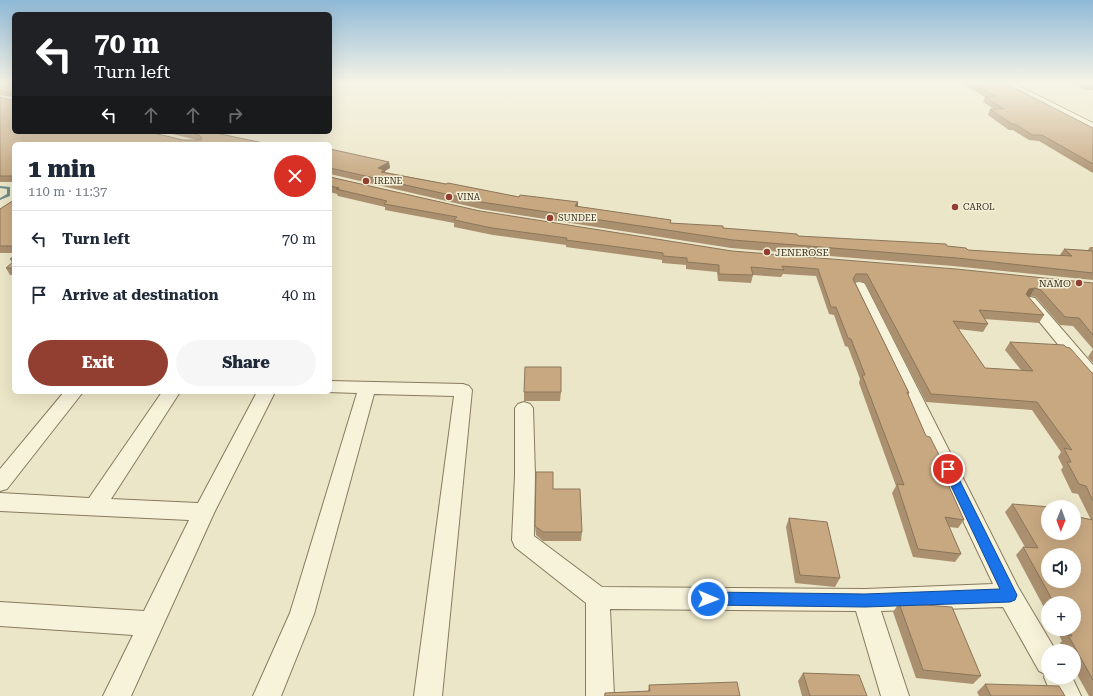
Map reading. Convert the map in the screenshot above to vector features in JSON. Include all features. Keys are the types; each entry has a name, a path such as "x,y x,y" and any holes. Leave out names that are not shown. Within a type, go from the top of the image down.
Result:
{"street":[{"path":"1070,114 1093,126"},
{"path":"859,286 1010,595 1041,650"},
{"path":"1030,301 1093,376"},
{"path":"332,387 463,390 428,696"},
{"path":"267,696 302,614 367,388"},
{"path":"0,483 72,394"},
{"path":"94,507 170,394"},
{"path":"117,696 204,512 265,394"},
{"path":"524,408 525,475 523,540 598,598 865,600 1010,595"},
{"path":"0,502 204,512"},
{"path":"598,598 600,696"},
{"path":"865,600 895,696"},
{"path":"0,614 152,624"},
{"path":"1061,684 1067,696"}],"building":[{"path":"0,114 12,114 12,134 158,134 183,140 201,140 202,138 199,135 195,134 220,134 258,142 12,142 12,176 0,176"},
{"path":"998,114 1067,114 1093,128 1093,164 1042,135 1032,135 1015,124 1012,124"},
{"path":"332,149 389,162 378,168 384,170 381,172 519,197 520,195 578,202 575,206 671,220 670,223 723,226 723,228 797,234 798,236 946,244 947,246 966,248 968,250 1072,256 1064,249 1093,251 1093,273 957,258 733,240 481,202 332,168"},
{"path":"332,177 480,211 732,251 956,269 1093,283 1093,335 1079,318 1065,317 1041,290 1035,288 1029,289 1026,294 1044,315 979,310 988,324 953,321 985,368 1033,371 1010,342 1064,345 1070,348 1093,373 1093,501 1086,486 1079,484 1067,462 1071,462 1064,448 1072,450 1037,402 931,394 867,274 856,274 853,279 909,393 907,392 926,436 930,437 944,465 939,464 964,520 945,517 961,554 918,549 897,484 904,485 862,375 865,375 851,339 848,338 836,307 831,307 818,269 782,266 784,270 751,267 753,275 719,274 719,265 687,262 687,258 663,256 663,253 492,228 454,220 457,217 384,204 387,201 336,189 339,188 332,186"},
{"path":"12,201 12,246 0,246 0,209"},
{"path":"12,263 12,268 6,268"},
{"path":"525,367 561,367 561,392 524,392"},
{"path":"536,472 553,472 553,489 580,489 582,532 543,532 535,526"},
{"path":"1012,504 1041,506 1041,540 1081,540 1081,517 1093,520 1093,680 1081,658 1081,644 1073,644 1069,636 1081,636 1081,596 1050,596 1046,588 1081,588 1081,548 1041,548 1041,580 1023,547 1038,548"},
{"path":"789,518 827,522 840,578 800,575"},
{"path":"899,603 952,607 981,676 923,670"},
{"path":"803,673 859,675 867,696 810,696"},
{"path":"737,682 740,696 605,696 605,693 650,691 649,685"},
{"path":"985,684 1059,686 1065,696 991,696"}],"waterway":[{"path":"0,187 9,188 9,195 0,199"}],"place":[{"name":"IRENE","path":"366,181"},
{"name":"VINA","path":"449,197"},
{"name":"CAROL","path":"955,207"},
{"name":"SUNDEE","path":"550,218"},
{"name":"JENEROSE","path":"767,252"},
{"name":"NAMO","path":"1079,283"}],"route":[{"path":"708,599 865,600 1010,595 948,469"}]}
